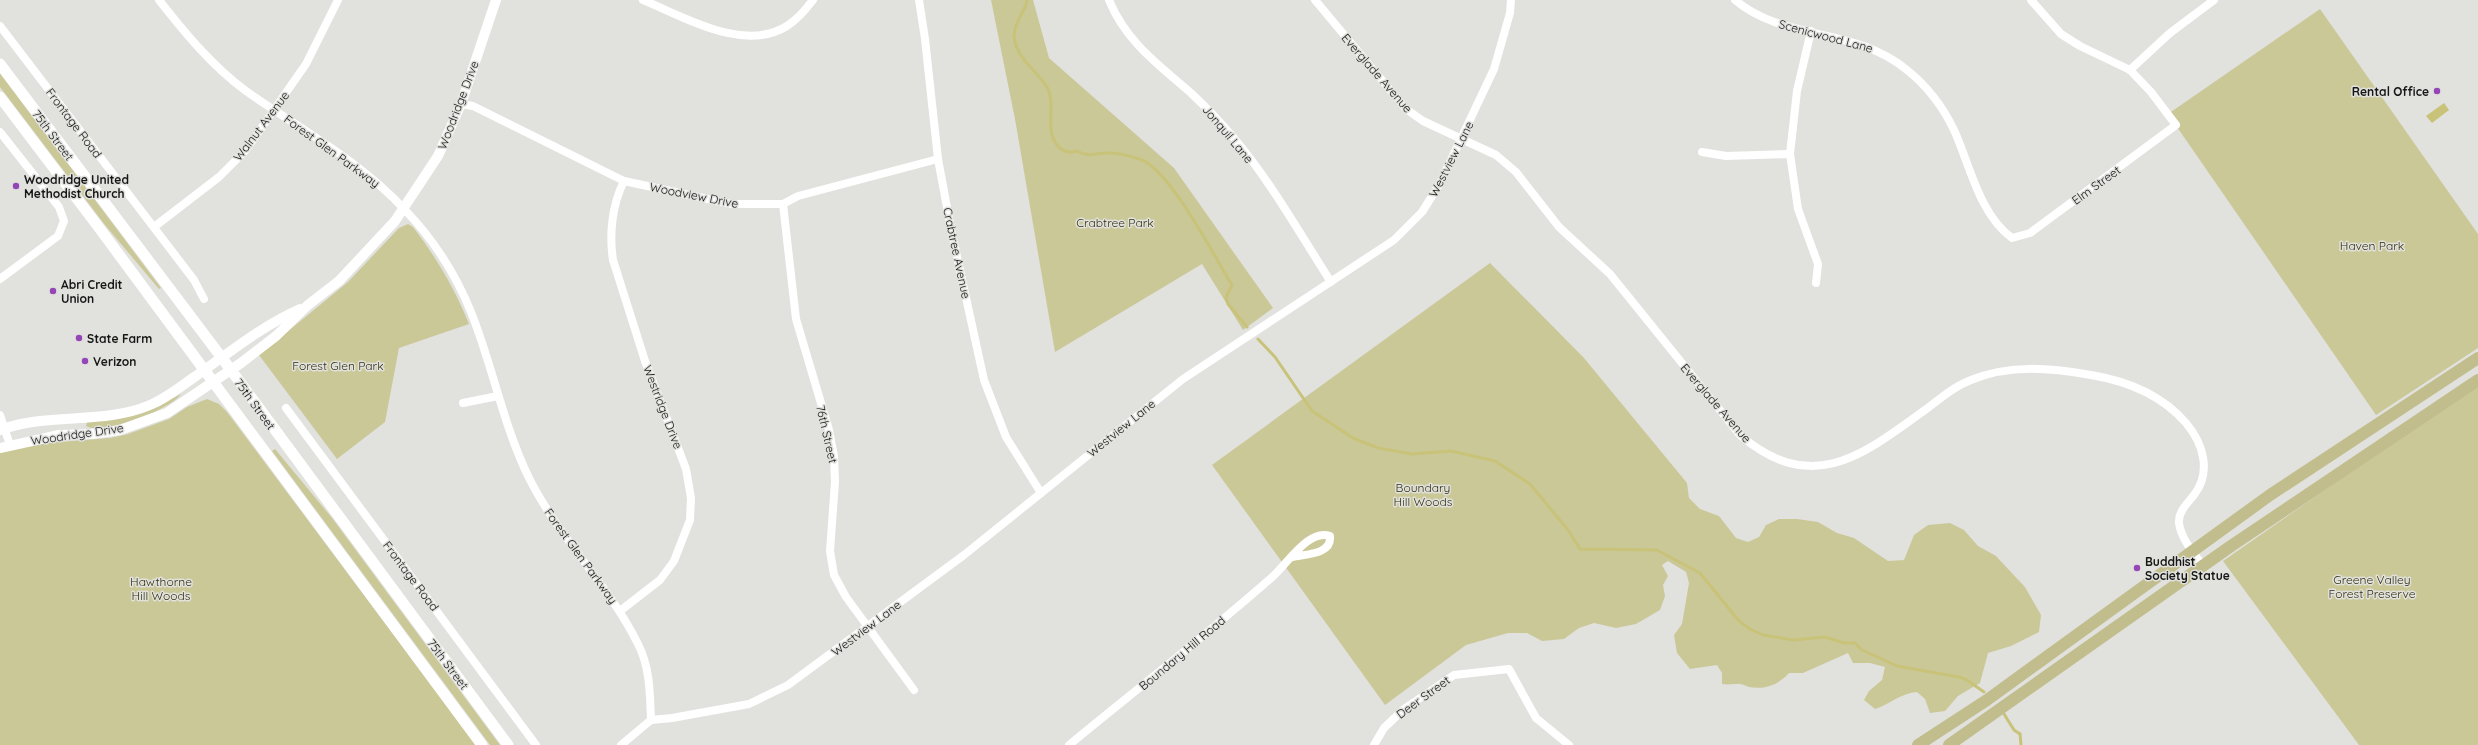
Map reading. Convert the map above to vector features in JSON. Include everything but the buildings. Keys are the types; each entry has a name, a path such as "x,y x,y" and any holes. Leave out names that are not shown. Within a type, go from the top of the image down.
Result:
{"main road":[{"name":"75th Street","path":"0,64 231,370 508,745"},
{"name":"75th Street","path":"0,97 482,745"},
{"path":"1918,745 1987,700 2270,495 2478,358"},
{"path":"1949,745 2203,566 2478,380"}],"street":[{"name":"Forest Glen Parkway","path":"159,0 194,44 214,64 246,91 359,168 404,209 431,240 455,278 474,321 516,449 539,496 567,540 620,611 643,657 649,682 651,720"},
{"name":"Walnut Avenue","path":"154,227 235,163 306,64 338,0"},
{"name":"Woodridge Drive","path":"5,446 59,435 107,432 151,420 167,413 231,370 276,336 308,305 350,271 382,238 404,209 438,156 461,104 496,0"},
{"path":"643,0 737,36 757,36 778,31 794,21 813,0"},
{"name":"Crabtree Avenue","path":"919,0 925,39 938,159 951,230 990,402 1006,437 1041,493"},
{"name":"Jonquil Lane","path":"1109,0 1119,21 1135,43 1155,64 1194,95 1234,138 1258,170 1331,282"},
{"name":"Everglade Avenue","path":"1315,0 1406,108 1423,121 1496,155 1516,172 1559,227 1610,274 1740,435 1761,451 1798,465 1829,465 1850,459 1874,447 1954,389 1970,380 1997,373 2032,368 2054,369 2123,382 2140,388 2173,410 2186,422 2200,443 2204,464 2204,476 2196,493 2183,508 2179,522 2182,534 2203,566"},
{"name":"Westview Lane","path":"651,720 672,718 748,704 768,697 799,678 964,555 1183,378 1380,250 1408,227 1432,198 1494,69 1510,13 1511,0"},
{"name":"Scenicwood Lane","path":"1735,0 1764,18 1864,44 1877,50 1917,79 1944,112 1987,207 1998,226 2012,238"},
{"path":"2031,0 2061,34 2080,46 2130,70 2170,33 2211,1"},
{"name":"Frontage Road","path":"0,26 194,280 204,299"},
{"path":"1811,31 1797,91 1790,154 1798,209 1818,264 1816,283"},
{"name":"Elm Street","path":"2012,238 2030,233 2176,125 2151,92 2130,70"},
{"name":"Woodview Drive","path":"461,104 473,106 624,181 731,204 783,204 798,196 938,159"},
{"path":"0,132 59,207 64,221 58,236 0,278"},
{"path":"1702,152 1726,156 1790,154"},
{"name":"Westridge Drive","path":"620,611 660,580 674,561 690,520 691,498 686,468 644,360 613,260 611,247 615,199 624,181"},
{"name":"76th Street","path":"783,204 796,319 829,430 834,456 835,482 830,540 832,563 840,588 914,690"},
{"name":"Woodridge Drive","path":"2,429 54,420 100,416 141,408 163,399 270,323 308,305"},
{"path":"463,403 498,396"},
{"name":"Frontage Road","path":"286,408 536,745"},
{"path":"0,415 5,446"},
{"name":"Boundary Hill Road","path":"1069,745 1264,584 1292,557"},
{"name":"Deer Street","path":"1374,745 1384,728 1404,709 1454,675 1509,669 1536,718 1554,735 1569,745"},
{"path":"621,745 651,720"}],"green space":[{"name":"Crabtree Park","path":"991,0 1033,0 1049,58 1174,168 1273,308 1243,330 1202,264 1055,352 1015,119"},
{"name":"Haven Park","path":"2320,9 2478,234 2478,348 2376,415 2168,114"},
{"path":"0,73 161,288 159,289 105,225 0,87"},
{"name":"Forest Glen Park","path":"408,224 413,227 437,262 458,298 469,324 399,348 385,422 337,459 259,355 348,282 399,228"},
{"name":"Boundary Hill Woods","path":"1490,263 1584,358 1687,483 1689,498 1700,509 1719,516 1736,538 1748,542 1759,537 1766,525 1779,519 1797,519 1818,522 1837,533 1854,538 1888,561 1904,560 1914,535 1928,525 1950,523 1964,530 1978,546 1996,556 2025,587 2041,615 2039,632 2011,646 1988,653 1980,683 1958,696 1945,711 1930,713 1925,699 1917,692 1901,696 1875,709 1864,700 1869,691 1882,680 1885,667 1870,663 1853,663 1848,653 1803,673 1789,673 1781,680 1766,687 1755,688 1740,684 1722,684 1722,673 1717,665 1690,669 1677,653 1674,635 1682,624 1689,583 1686,572 1668,561 1662,565 1668,576 1663,585 1665,596 1660,610 1636,624 1616,628 1594,623 1579,628 1564,639 1542,641 1527,633 1508,633 1466,645 1385,705 1212,465"},
{"name":"Greene Valley Forest Preserve","path":"2478,383 2478,745 2359,745 2223,561"},
{"path":"181,394 164,407 136,419 107,427 95,428 86,426 87,422 147,411"},
{"name":"Hawthorne Hill Woods","path":"207,399 219,404 227,412 476,745 0,745 0,452 33,444 110,438 128,434 169,419 187,407"},
{"path":"275,449 332,518 500,745 490,745 272,451"}],"shaded area":[{"path":"2444,103 2449,110 2432,123 2426,116"}],"waterway":[{"path":"1027,0 1016,25 1014,36 1015,44 1022,57 1043,81 1050,94 1051,132 1058,146 1062,150 1069,152 1077,151 1085,154 1112,153 1127,156 1142,160 1153,168 1166,181 1191,216 1232,285 1226,297 1228,304 1247,327"},
{"path":"1258,339 1275,357 1312,411 1353,438 1378,448 1412,454 1451,451 1495,461 1530,484 1568,530 1580,549 1657,550 1700,573 1739,621 1750,629 1763,635 1793,640 1825,637 1844,643 1855,643 1862,650 1897,666 1959,677 1967,680 1984,692"},
{"path":"2004,714 2014,730 2020,734"},
{"path":"2020,734 2021,745"}],"place":[{"name":"Rental Office","path":"2437,91"},
{"name":"Woodridge United Methodist Church","path":"16,186"},
{"name":"Abri Credit Union","path":"53,291"},
{"name":"State Farm","path":"79,338"},
{"name":"Verizon","path":"85,361"},
{"name":"Buddhist Society Statue","path":"2137,568"}]}
